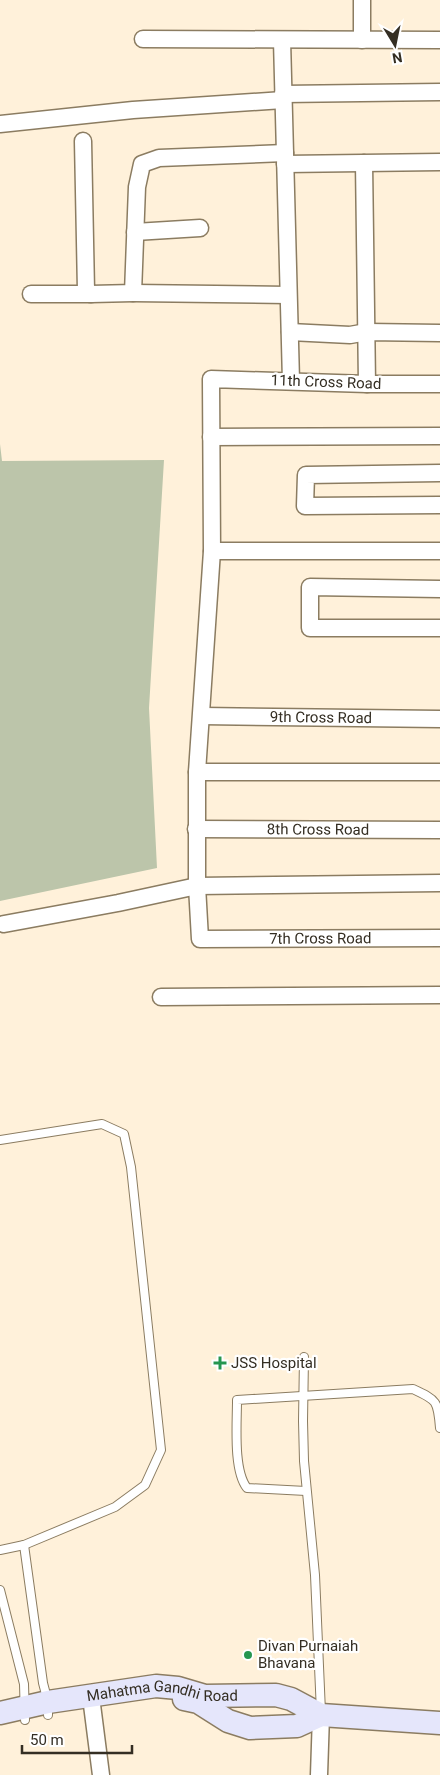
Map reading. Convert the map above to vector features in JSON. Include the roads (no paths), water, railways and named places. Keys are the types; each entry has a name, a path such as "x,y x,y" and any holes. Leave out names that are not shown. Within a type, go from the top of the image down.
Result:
{"main road":[{"name":"Mahatma Gandhi Road","path":"92,1702 156,1686 178,1688 206,1696 276,1695 291,1699 322,1715 440,1723"},
{"name":"Mahatma Gandhi Road","path":"0,1726 25,1714 48,1708 157,1696 198,1702 228,1721 250,1728 297,1726 322,1715"},
{"name":"Mahatma Gandhi Road","path":"0,1713 25,1714"}],"street":[{"path":"362,0 362,40"},
{"path":"143,39 440,40"},
{"path":"282,40 291,381"},
{"path":"0,124 283,97 440,92"},
{"path":"83,141 86,290 90,294"},
{"path":"133,293 137,187 142,164 159,158 285,158 364,163 440,162"},
{"path":"364,163 367,384"},
{"path":"135,232 200,228"},
{"path":"31,294 288,295"},
{"path":"290,332 350,335 367,332 440,333"},
{"name":"11th Cross Road","path":"211,437 211,379 367,384 440,384"},
{"path":"197,886 196,772 202,716 212,551 211,437 440,436"},
{"path":"440,472 306,475 306,506 440,506"},
{"path":"212,551 440,551"},
{"path":"440,589 310,587 310,628 440,628"},
{"name":"9th Cross Road","path":"202,716 440,720"},
{"path":"196,772 440,772"},
{"name":"8th Cross Road","path":"196,829 440,830"},
{"path":"4,924 197,886 440,883"},
{"name":"7th Cross Road","path":"197,886 200,939 440,938"},
{"path":"161,997 440,995"},
{"path":"92,1702 101,1775"},
{"path":"319,1775 322,1715"}],"lane":[{"path":"0,1140 102,1124 124,1134 131,1166 161,1450 145,1485 115,1507 24,1545 0,1550"},
{"path":"304,1357 302,1421 306,1491 315,1576 322,1715"},
{"path":"306,1491 247,1488 241,1481 238,1465 237,1400 413,1389 433,1399 439,1411 440,1428"},
{"path":"24,1545 48,1708"},
{"path":"0,1590 24,1684 25,1714"}],"place":[{"name":"JSS Hospital","path":"220,1363"},
{"name":"Divan Purnaiah Bhavana","path":"248,1655"}]}
